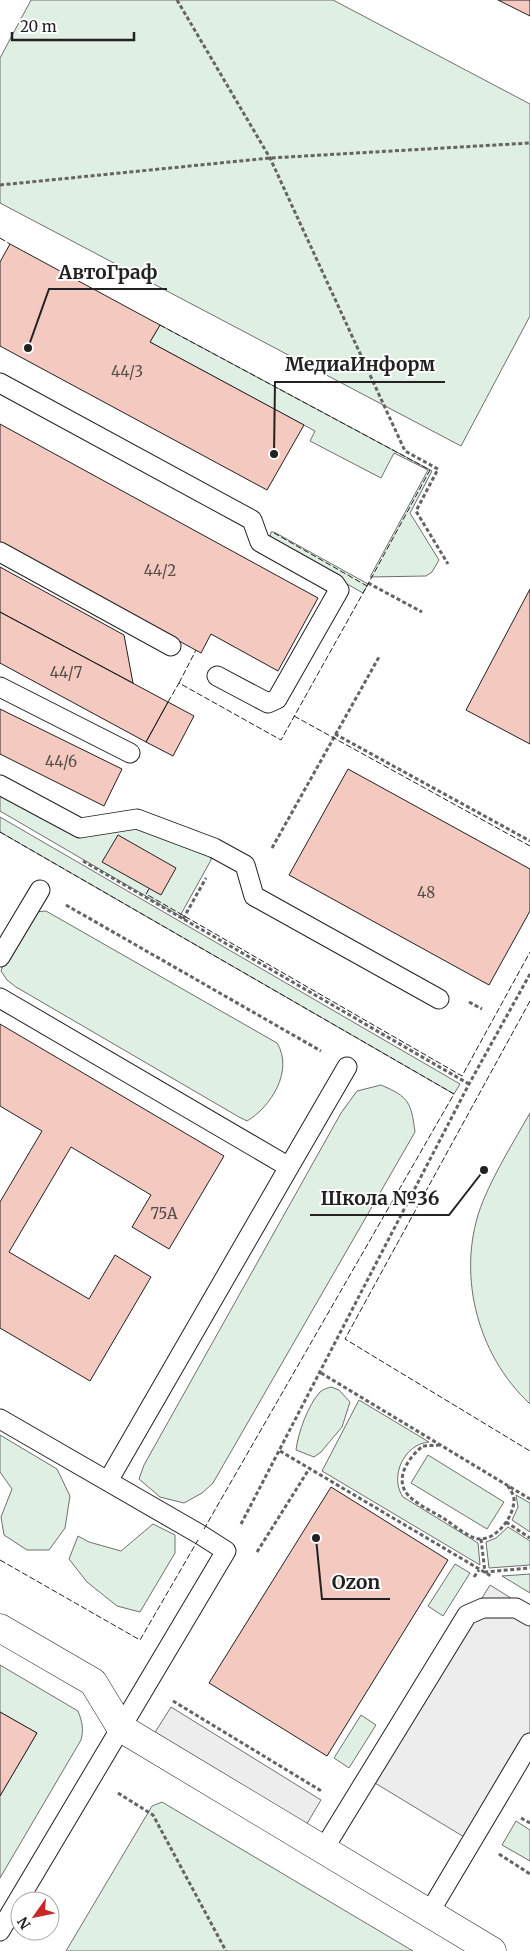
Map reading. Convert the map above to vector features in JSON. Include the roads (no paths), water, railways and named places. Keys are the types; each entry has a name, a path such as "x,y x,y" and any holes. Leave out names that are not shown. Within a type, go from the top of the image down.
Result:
{"street":[{"path":"0,1628 93,1682 122,1728 492,1951"}],"lane":[{"path":"0,383 252,520 260,542 335,584 339,590 277,699 268,703 217,676"},
{"path":"0,552 171,646"},
{"path":"0,687 130,754"},
{"path":"0,785 80,828 137,819 221,851 245,865 254,896 439,998"},
{"path":"0,957 40,890"},
{"path":"0,998 289,1167"},
{"path":"108,1481 347,1066"},
{"path":"0,1419 226,1552 0,1931"},
{"path":"323,1850 467,1615 483,1608 516,1608 530,1616"},
{"path":"429,1913 530,1743"}],"place":[{"name":"АвтоГраф","path":"28,348"},
{"name":"МедиаИнформ","path":"274,454"},
{"name":"Школа №36","path":"484,1170"},
{"name":"Ozon","path":"316,1538"}]}
